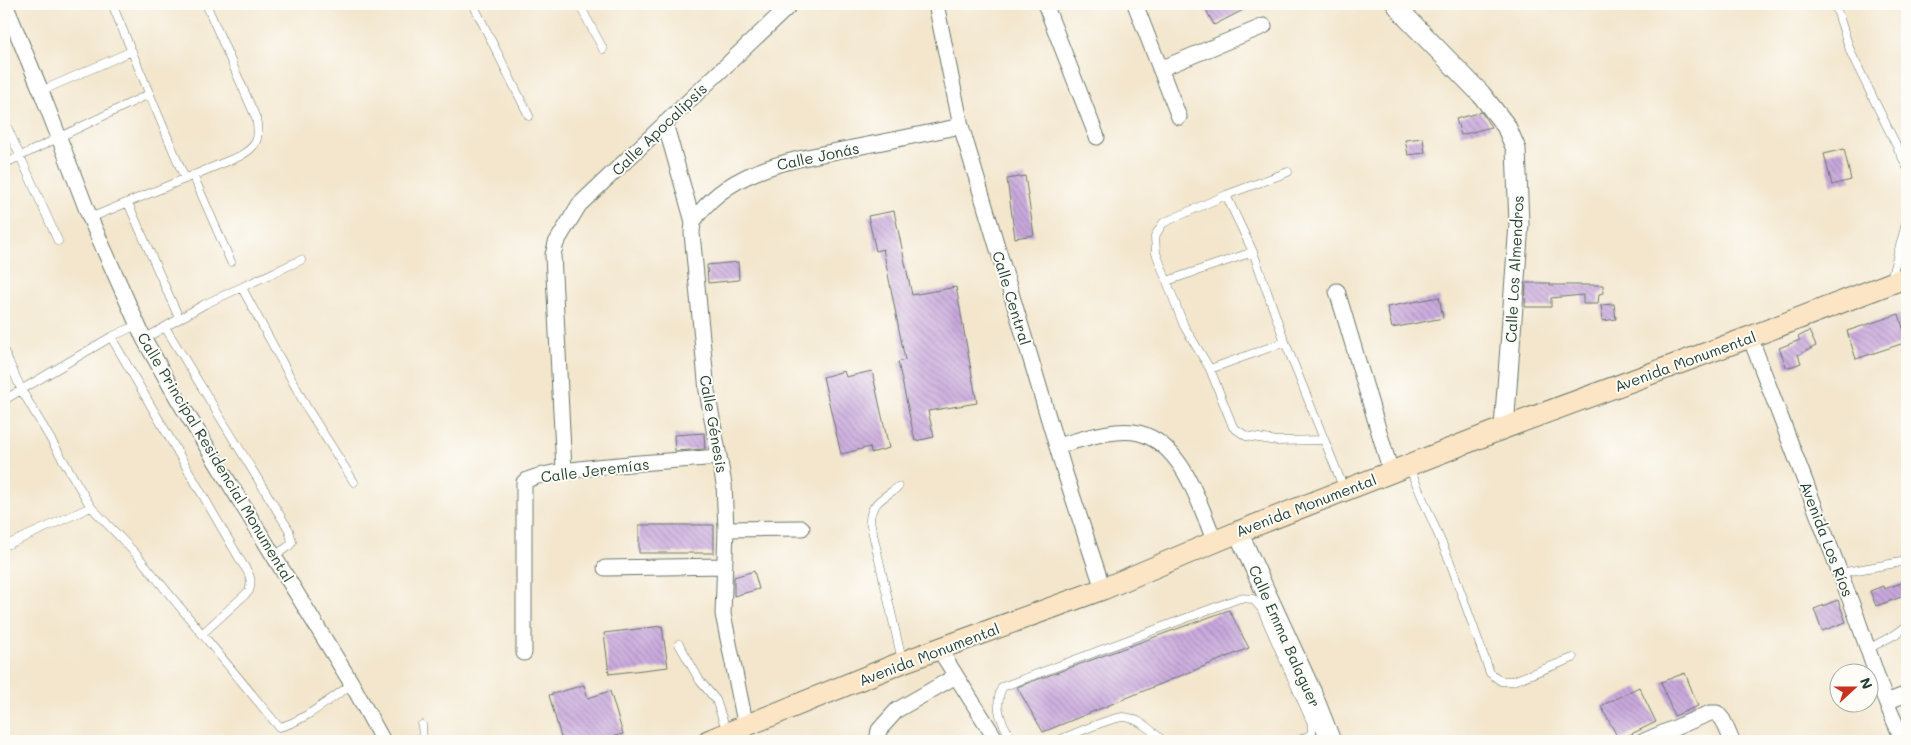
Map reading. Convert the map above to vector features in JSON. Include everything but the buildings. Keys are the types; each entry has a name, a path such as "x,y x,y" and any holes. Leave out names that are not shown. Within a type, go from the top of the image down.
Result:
{"main road":[{"name":"Avenida Monumental","path":"708,741 903,662 1103,588 1238,532 1504,428 1903,278"}],"street":[{"name":"Calle Principal Residencial Monumental","path":"5,4 90,218 141,332 352,684 383,741"},
{"name":"Calle Apocalipsis","path":"564,470 553,255 556,243 579,205 791,4"},
{"name":"Calle Central","path":"936,4 961,126 1057,446 1103,588"},
{"path":"1045,4 1097,137"},
{"path":"1136,4 1179,117"},
{"name":"Calle Los Almendros","path":"1396,4 1408,19 1481,94 1506,126 1516,149 1519,224 1504,428"},
{"path":"1160,69 1264,26"},
{"name":"Calle Génesis","path":"665,123 693,222 692,233 707,391 724,484 726,529 723,614 737,730"},
{"name":"Calle Jonás","path":"693,222 702,207 720,192 762,169 813,156 961,126"},
{"path":"1337,291 1399,469"},
{"name":"Avenida Los Ríos","path":"1750,337 1868,648 1886,702 1903,741"},
{"path":"1057,446 1097,435 1118,432 1139,433 1161,444 1182,466 1215,542"},
{"name":"Calle Jeremías","path":"524,653 524,482 529,478 564,470 719,457"},
{"path":"726,529 802,528"},
{"name":"Calle Emma Balaguer","path":"1238,532 1312,693 1331,741"},
{"path":"605,568 724,566"},
{"path":"939,649 997,741"},
{"path":"876,741 879,730 897,710 956,676"},
{"path":"1886,702 1907,694"},
{"name":"Calle Principal Residencial Monumental","path":"364,707 373,741"},
{"path":"1644,741 1710,713 1717,713 1724,720 1732,741"}],"lane":[{"path":"112,4 185,179"},
{"path":"90,218 193,176 250,150 257,141 256,118 206,4"},
{"path":"473,4 529,116"},
{"path":"579,4 602,49"},
{"path":"1835,4 1851,52 1907,167"},
{"path":"41,91 132,51"},
{"path":"4,164 149,94"},
{"path":"4,120 58,241"},
{"path":"1288,172 1226,195 1163,223 1155,236 1156,253 1184,326 1210,369 1233,427 1246,436 1277,441 1324,440"},
{"path":"193,176 231,262"},
{"path":"1226,195 1252,252 1285,342 1345,490"},
{"path":"128,202 179,318"},
{"path":"1903,278 1907,220"},
{"path":"1167,280 1252,252"},
{"path":"4,400 111,337 165,327 205,304 301,260"},
{"path":"242,288 308,408 354,482"},
{"path":"165,327 289,530 292,542 274,556"},
{"path":"111,337 250,574 252,583 249,591 202,634"},
{"path":"1210,369 1285,342"},
{"path":"4,352 22,391 91,507 137,556 279,727 297,720 352,684"},
{"path":"1399,469 1450,562 1490,673 1501,681 1513,681 1572,658"},
{"path":"898,486 870,511 870,520 903,662"},
{"path":"8,544 91,507"},
{"path":"1840,573 1907,562"},
{"path":"1013,741 1002,724 997,697 1002,687 1240,598 1253,599 1261,608 1312,724 1312,734 1298,741"},
{"path":"1868,648 1896,634 1907,626"},
{"path":"679,644 700,681 737,730"},
{"path":"1056,741 1102,723 1124,717 1134,720 1163,741"},
{"path":"422,725 423,741"}]}
